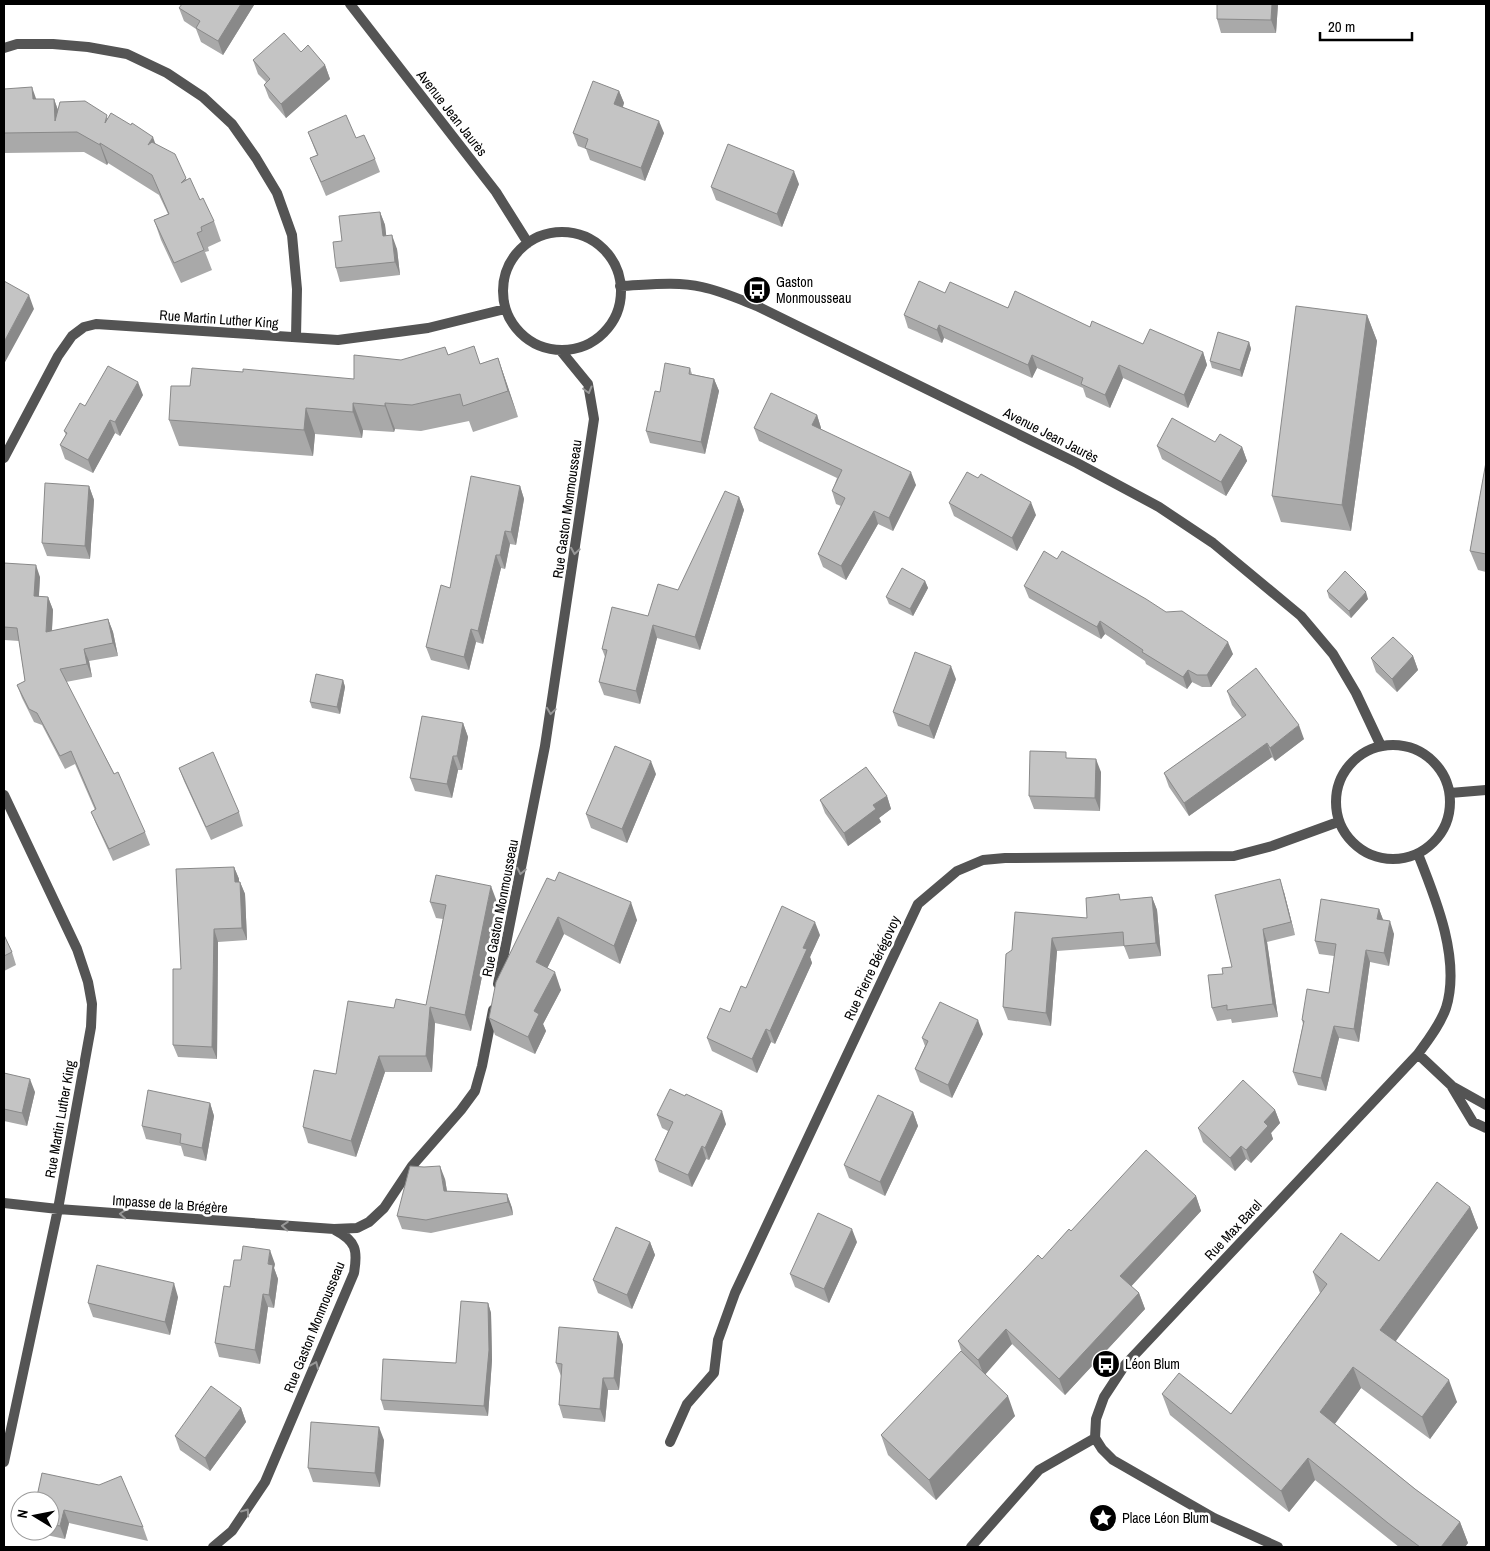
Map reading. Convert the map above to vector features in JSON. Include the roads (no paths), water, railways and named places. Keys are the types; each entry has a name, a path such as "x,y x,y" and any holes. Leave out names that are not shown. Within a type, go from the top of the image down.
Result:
{"street":[{"name":"Avenue Jean Jaurès","path":"350,4 496,192 528,243"},
{"path":"4,48 18,44 52,44 88,47 127,54 167,73 203,97 232,124 256,158 277,193 292,235 297,289 296,338"},
{"path":"561,232 579,235 595,242 607,254 617,269 620,286 619,306 611,324 598,338 580,348 561,351 542,348 526,339 513,325 505,309 503,291 506,272 515,256 528,243 544,235 561,232"},
{"name":"Avenue Jean Jaurès","path":"620,286 669,284 700,286 724,293 766,311 1059,454 1159,507 1213,542 1301,616 1334,654 1356,692 1381,746"},
{"name":"Rue Martin Luther King","path":"4,458 58,356 72,336 84,327 96,324 338,340 428,328 505,309"},
{"name":"Rue Gaston Monmousseau","path":"334,1229 357,1228 369,1222 384,1208 412,1166 462,1110 475,1091 482,1066 546,746 594,419 588,384 561,351"},
{"path":"1381,746 1407,746 1420,751 1440,769 1450,793 1450,808 1447,822 1440,835 1430,846 1418,854 1402,859 1387,860 1371,856 1357,848 1346,836 1338,822 1335,802 1338,783 1348,766 1362,753 1381,746"},
{"path":"1450,793 1486,790"},
{"name":"Rue Martin Luther King","path":"4,795 77,949 88,982 92,1004 91,1027 58,1209 4,1462"},
{"name":"Rue Pierre Bérégovoy","path":"670,1442 687,1404 714,1373 718,1340 735,1294 918,904 957,871 983,860 1005,858 1234,856 1272,846 1338,822"},
{"name":"Rue Max Barel","path":"1095,1438 1096,1419 1104,1397 1125,1365 1418,1054 1435,1030 1446,1008 1451,978 1442,919 1433,890 1418,854"},
{"path":"1418,1054 1452,1086 1486,1105"},
{"path":"1452,1086 1473,1122 1486,1128"},
{"name":"Impasse de la Brégère","path":"4,1204 334,1229"},
{"name":"Rue Gaston Monmousseau","path":"213,1547 232,1531 265,1482 354,1273 356,1260 354,1246 348,1237 334,1229"},
{"path":"971,1547 1039,1470 1095,1438 1102,1449 1113,1460 1214,1518 1278,1547"}],"place":[{"name":"Gaston Monmousseau","path":"757,290"},
{"name":"Léon Blum","path":"1106,1364"},
{"name":"Place Léon Blum","path":"1103,1518"}]}
